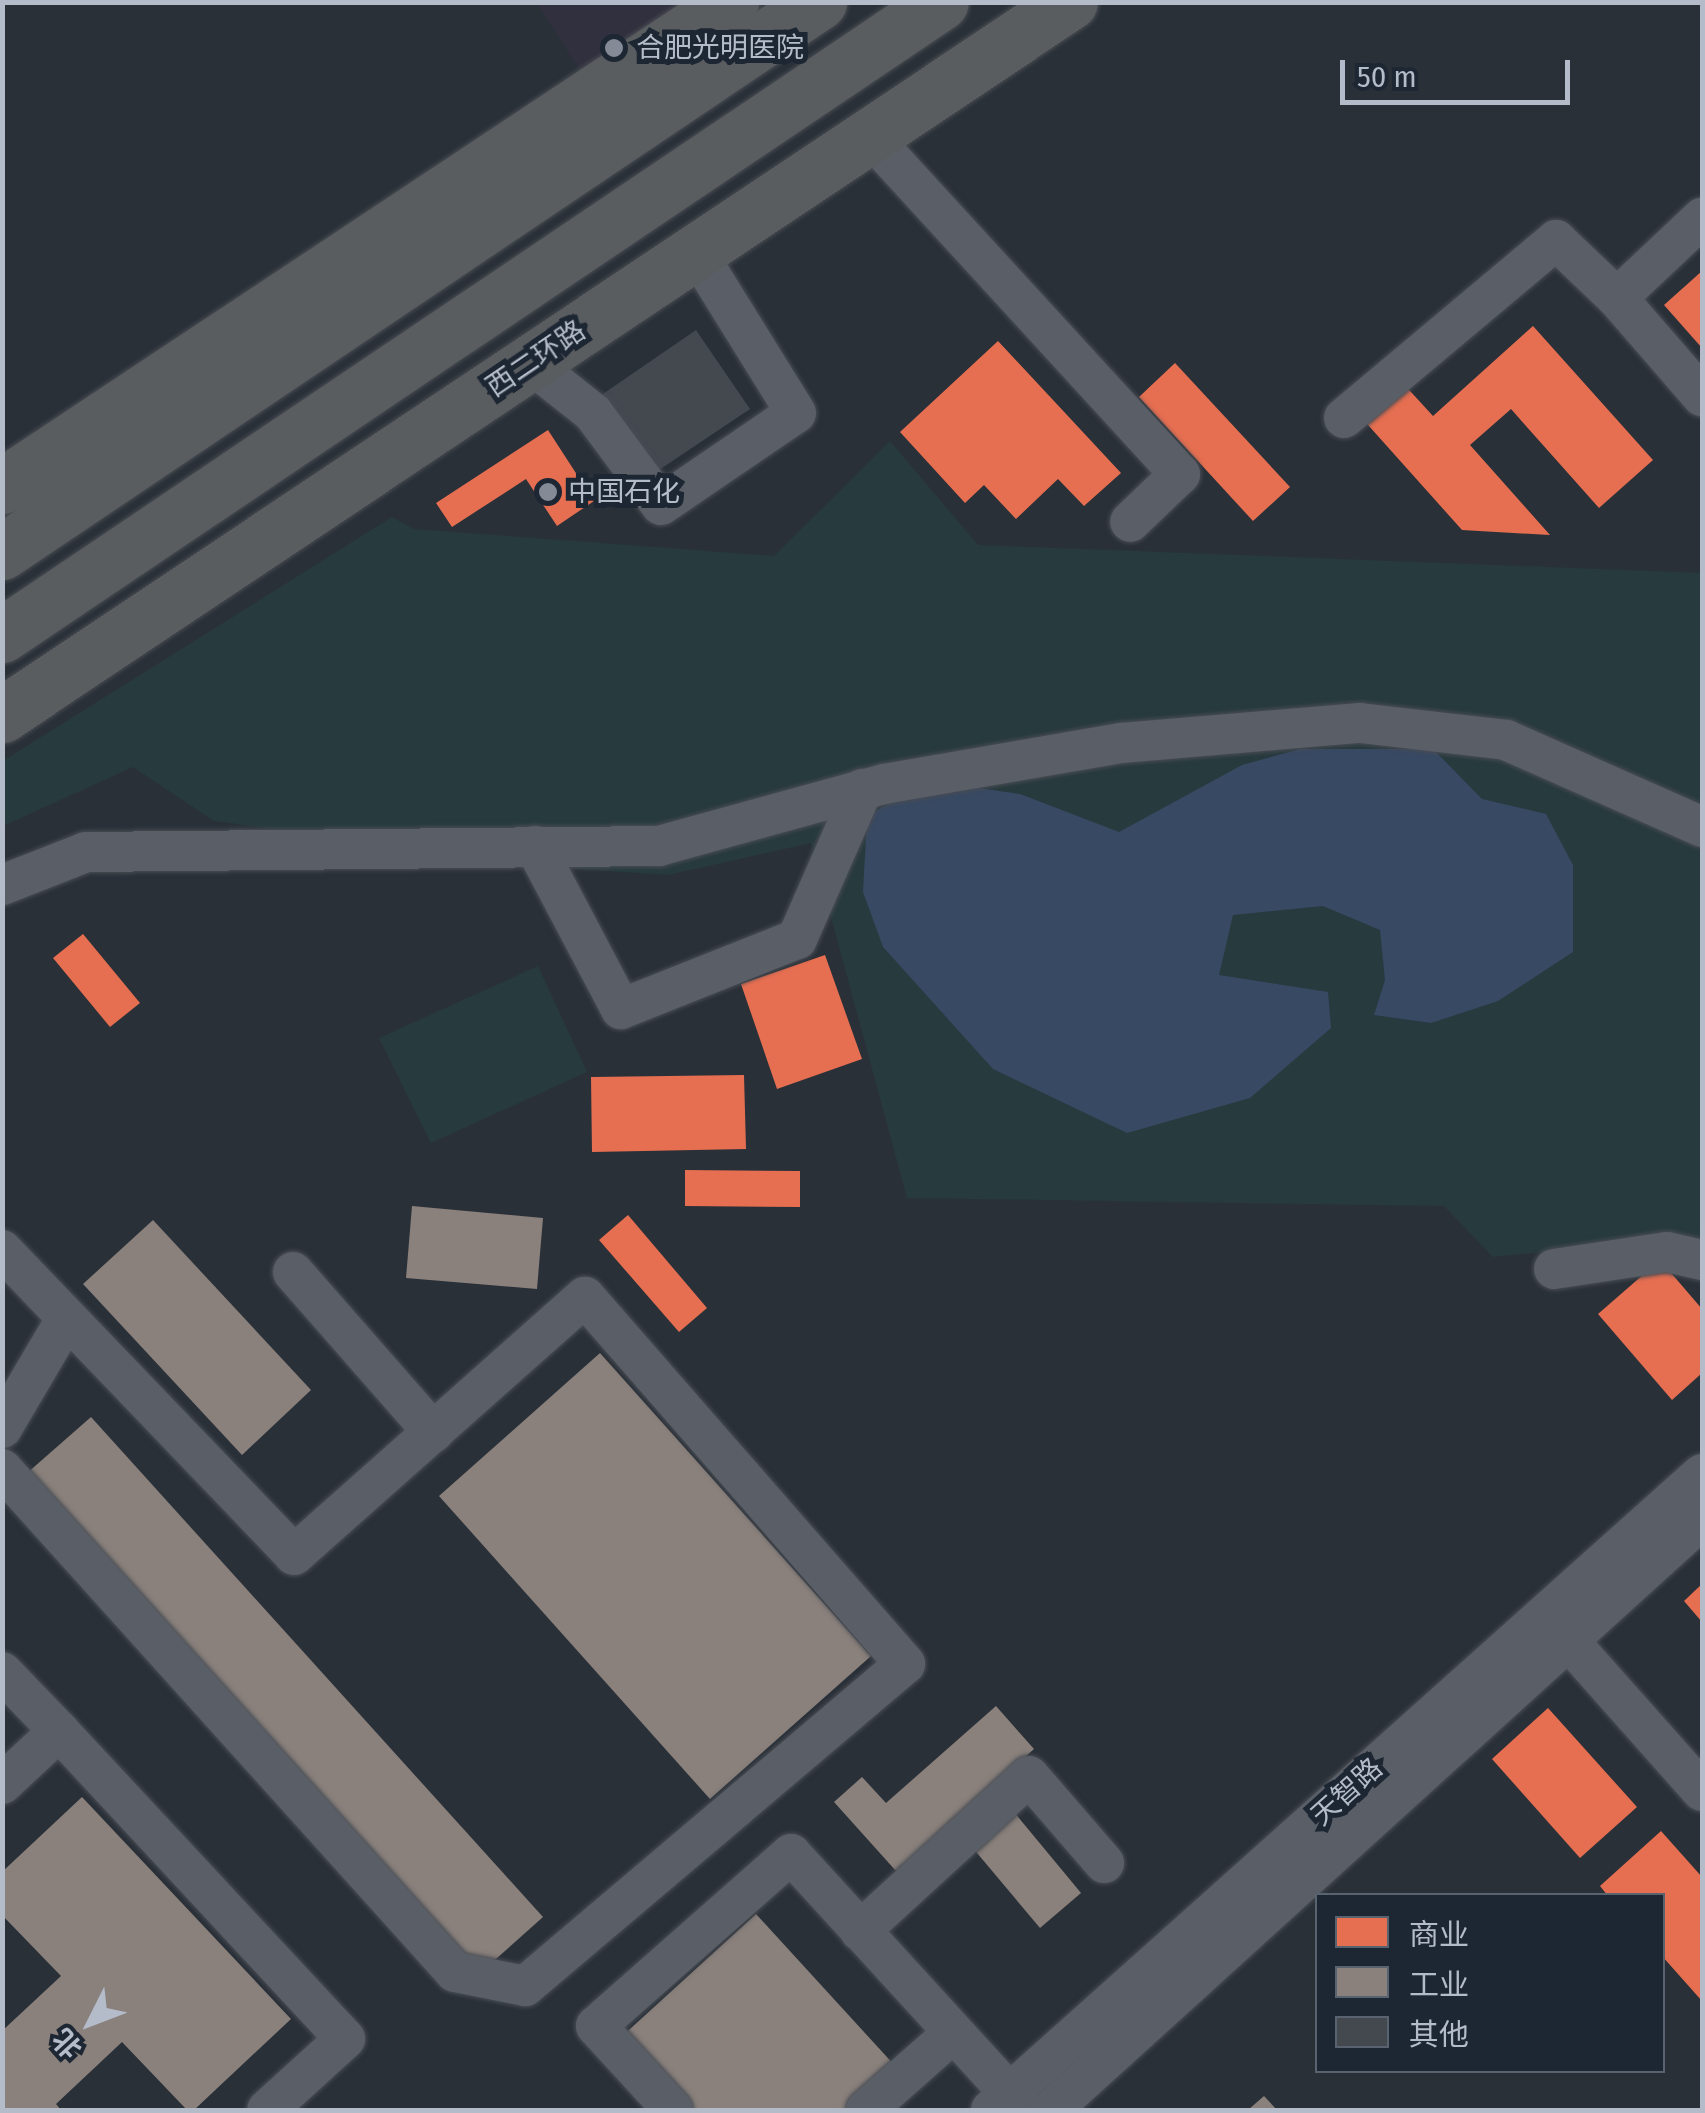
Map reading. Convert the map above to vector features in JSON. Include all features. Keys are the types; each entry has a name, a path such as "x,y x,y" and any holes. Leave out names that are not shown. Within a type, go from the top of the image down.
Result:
{"highway":[{"path":"2,486 731,2"},
{"path":"2,552 819,2"},
{"path":"2,635 941,2"},
{"name":"西二环路","path":"2,715 1070,2"}],"street":[{"path":"870,136 1180,474 1130,522"},
{"path":"1617,298 1702,218"},
{"path":"1344,418 1556,240 1617,298 1702,396"},
{"path":"530,363 593,413 661,505 796,413 696,252"},
{"path":"2,885 86,852 659,846 862,789 1121,743 1360,723 1506,740 1702,827"},
{"path":"535,846 621,1009 797,939 862,789"},
{"path":"2,1250 65,1321 294,1556 585,1297 905,1664 524,1986 455,1972 2,1469"},
{"path":"1554,1269 1668,1252 1702,1260"},
{"path":"292,1272 433,1432"},
{"path":"2,1428 65,1321"},
{"name":"天智路","path":"1051,2110 1556,1628 1702,1474"},
{"name":"天智路","path":"1556,1628 1702,1519"},
{"path":"1556,1628 1702,1791"},
{"path":"2,1672 344,2039 268,2110"},
{"path":"2,1784 58,1731"},
{"path":"860,1930 1029,1776 1104,1863"},
{"path":"672,2110 596,2026 791,1854 953,2033 1008,2105"},
{"path":"866,2110 953,2033"},
{"name":"天智路","path":"1008,2105 1082,2081"}],"shaded area":[{"name":"合肥光明医院","path":"537,3 731,3 594,93"}],"green space":[{"path":"890,441 978,545 1702,573 1702,1237 1493,1257 1444,1206 907,1198 811,843 668,875 545,867 214,821 133,767 3,826 3,761 392,517 414,529 774,556"},
{"path":"538,966 587,1072 431,1143 379,1038"}],"water":[{"path":"1300,749 1433,749 1482,799 1546,814 1573,865 1573,952 1498,1001 1431,1023 1374,1015 1385,980 1380,930 1323,906 1233,915 1219,975 1328,992 1331,1028 1250,1098 1127,1133 993,1069 883,947 863,892 867,817 924,780 1020,794 1119,832 1242,765"}],"building: 商业":[{"path":"1702,271 1702,348 1664,305"},
{"path":"1533,326 1653,460 1599,508 1511,409 1470,445 1550,535 1462,530 1360,416 1400,380 1433,416"},
{"path":"998,341 1121,473 1084,506 1058,479 1016,519 984,485 965,503 900,432"},
{"path":"1175,363 1290,487 1253,521 1139,397"},
{"path":"548,430 594,501 557,526 526,479 452,527 436,503"},
{"path":"83,934 140,1003 110,1027 53,958"},
{"path":"825,955 862,1059 777,1089 741,984"},
{"path":"744,1075 746,1149 592,1152 591,1077"},
{"path":"685,1170 800,1171 800,1207 685,1206"},
{"path":"628,1215 707,1308 679,1332 599,1240"},
{"path":"1660,1260 1702,1309 1702,1373 1672,1400 1598,1314"},
{"path":"1702,1584 1702,1622 1684,1601"},
{"path":"1548,1708 1637,1807 1580,1858 1492,1759"},
{"path":"1661,1831 1702,1877 1702,2001 1665,1959 1665,1893 1606,1893 1600,1886"}],"building: 工业":[{"path":"412,1206 543,1218 537,1289 406,1278"},
{"path":"153,1220 311,1390 242,1455 83,1284"},
{"path":"600,1353 871,1656 710,1799 439,1496"},
{"path":"91,1417 543,1917 478,1975 26,1474"},
{"path":"996,1706 1034,1749 896,1871 834,1802 862,1777 886,1803"},
{"path":"82,1797 291,2019 194,2110 187,2110 122,2042 56,2104 61,2110 2,2110 2,2031 61,1976 2,1915 2,1872"},
{"path":"1014,1812 1081,1893 1040,1928 972,1847"},
{"path":"756,1914 897,2068 850,2110 684,2110 619,2039"},
{"path":"1264,2096 1277,2110 1248,2110"}],"building: 其他":[{"path":"696,330 750,409 650,476 597,398"}],"place":[{"name":"合肥光明医院","path":"614,48"},
{"name":"中国石化","path":"548,492"}]}
